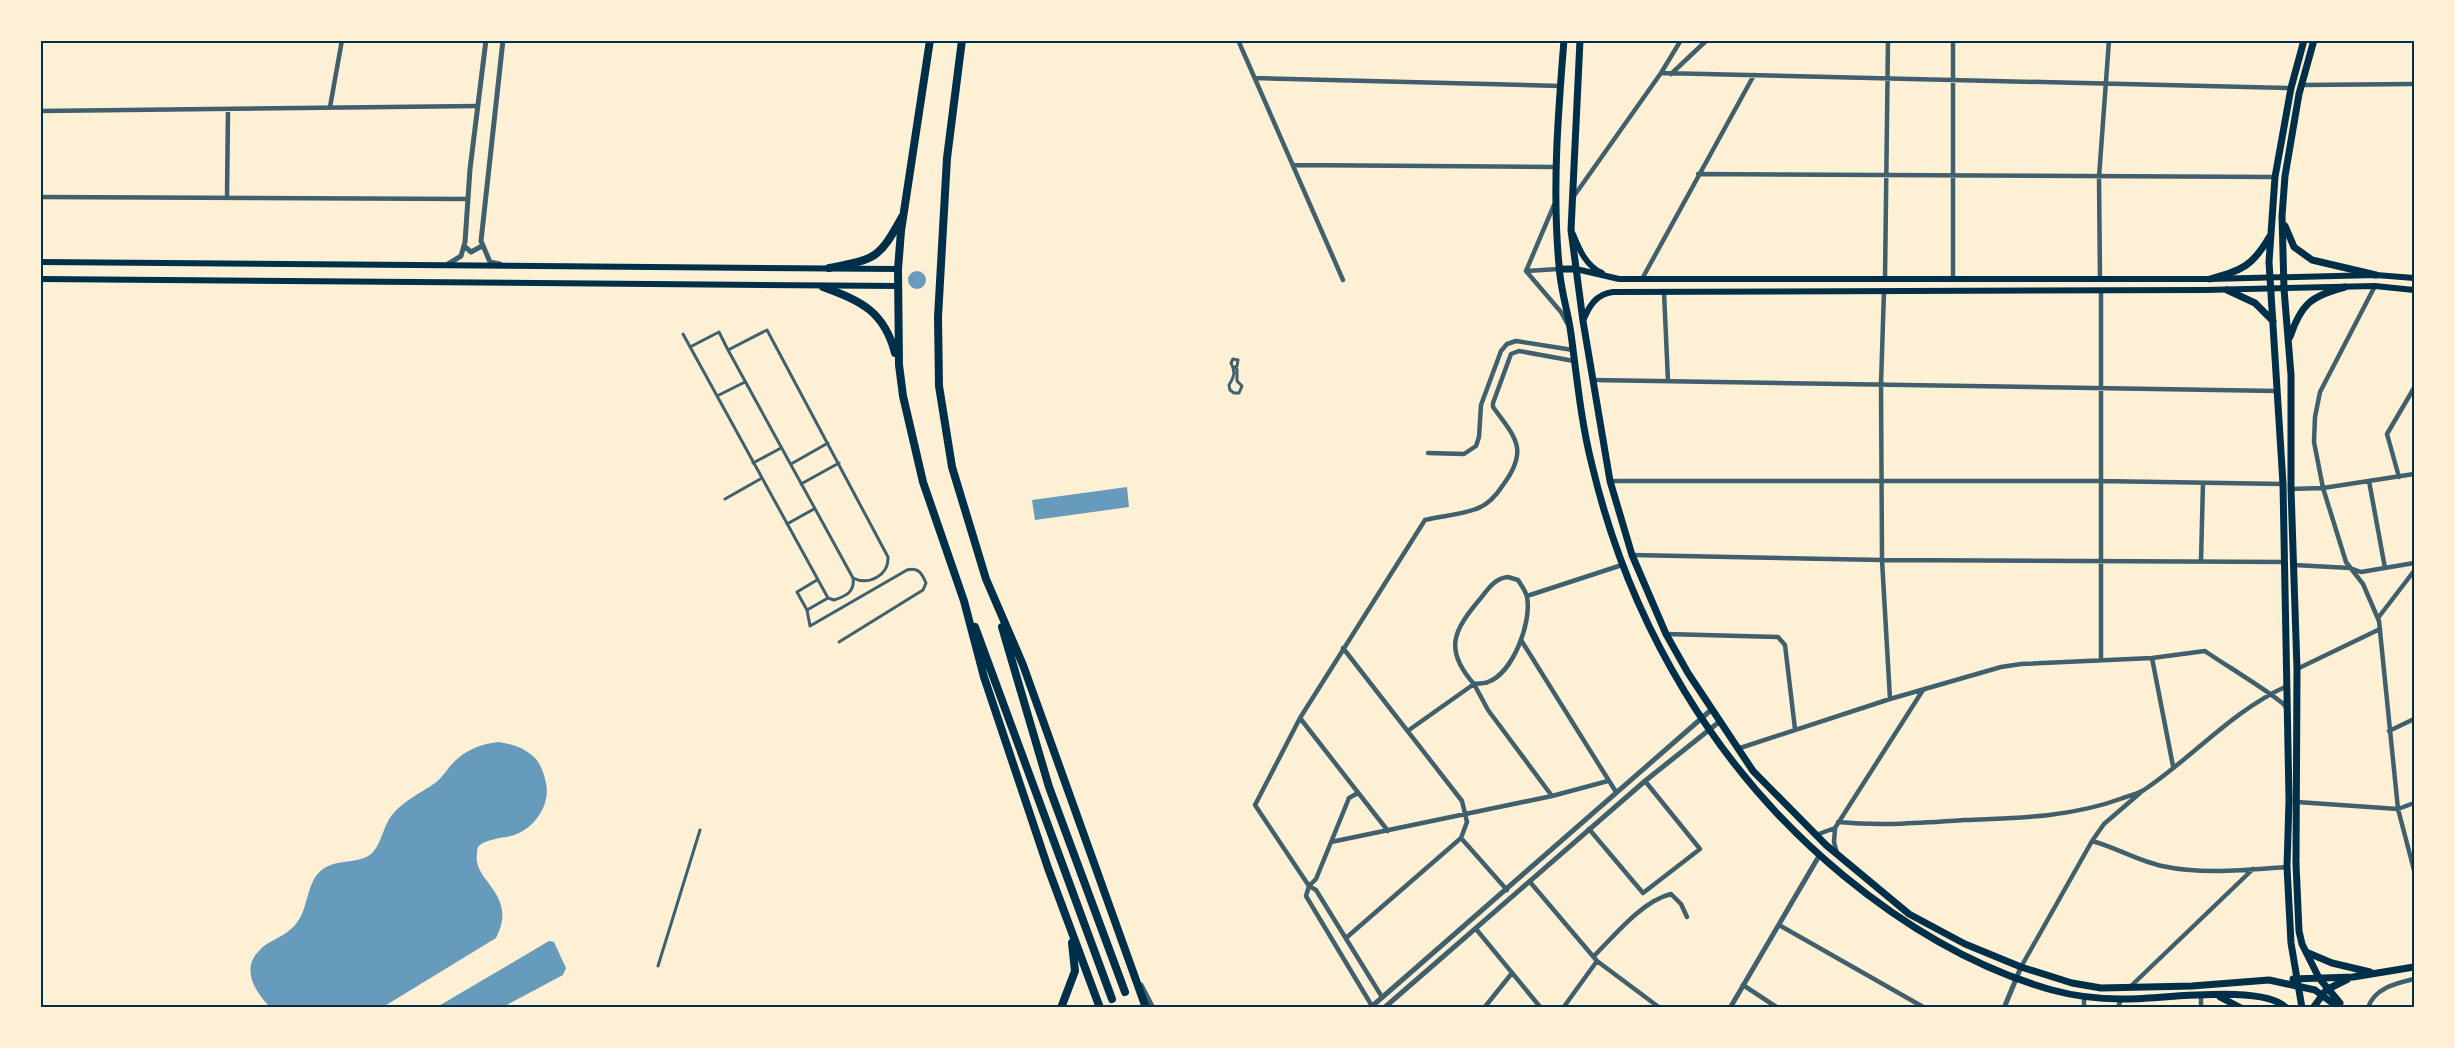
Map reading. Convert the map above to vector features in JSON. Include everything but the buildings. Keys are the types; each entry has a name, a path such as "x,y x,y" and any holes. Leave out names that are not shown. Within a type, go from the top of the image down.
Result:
{"highway":[{"path":"930,40 898,269 899,365 909,427 923,482 964,601 989,661 1112,999"},
{"path":"962,40 947,158 941,233 938,336 939,386 952,467 1049,788 1125,992"},
{"path":"829,268 872,258 886,247 905,210"},
{"path":"823,287 856,299 878,317 886,328 899,365"},
{"path":"991,591 1023,665 1146,1008"},
{"path":"964,601 984,677 1071,932 1100,1008"},
{"path":"1061,1008 1075,971 1071,932"}],"main road":[{"path":"1564,40 1557,167 1559,268 1591,462 1622,565 1650,630 1709,730 1753,788 1819,856 1903,922 1971,959 2017,979 2054,991 2084,997 2122,999 2262,995 2276,999 2286,1008"},
{"path":"1580,40 1571,230 1583,321 1610,481 1632,555 1666,634 1737,749 1774,794 1837,854 1910,914 1965,944 2021,968 2072,984 2130,988 2269,980 2298,982 2319,978 2375,974 2415,966"},
{"path":"2302,1008 2291,944 2283,484 2279,391 2270,276 2275,177 2291,88 2304,40"},
{"path":"2314,40 2301,85 2285,176 2282,216 2283,276 2291,382 2291,489 2297,669 2296,864 2298,926 2306,952 2325,992 2341,1008"},
{"path":"2282,216 2290,240 2301,254 2324,264 2376,274 2415,278"},
{"path":"1571,230 1580,251 1594,269 1619,279"},
{"path":"2210,279 2237,272 2249,265 2260,253 2271,234"},
{"path":"40,261 898,269"},
{"path":"1559,268 1576,269 1619,279 2210,279 2376,274"},
{"path":"40,279 898,286"},
{"path":"1662,279 1663,292"},
{"path":"1798,279 1798,291"},
{"path":"1884,291 1885,279"},
{"path":"1583,321 1593,302 1604,293 2228,290 2375,286 2415,290"},
{"path":"2289,343 2300,312 2308,303 2319,295 2345,287"},
{"path":"2228,290 2255,303 2273,321"},
{"path":"2306,952 2332,963 2375,974"},
{"path":"2313,1008 2325,992 2353,977"},
{"path":"2298,982 2325,992"},
{"path":"2217,996 2241,1008"}],"street":[{"path":"330,107 342,40"},
{"path":"448,264 461,256 464,246 486,40"},
{"path":"501,265 490,262 482,246 503,40"},
{"path":"1238,40 1343,280"},
{"path":"1571,200 1661,74 1681,40"},
{"path":"1671,74 1707,40"},
{"path":"1885,279 1888,40"},
{"path":"1953,40 1953,279"},
{"path":"2100,279 2099,177 2104,83 2109,40"},
{"path":"1661,74 1888,77 2291,88"},
{"path":"1642,279 1754,75"},
{"path":"1255,78 1560,86"},
{"path":"2301,85 2415,84"},
{"path":"40,111 478,106"},
{"path":"227,198 228,109"},
{"path":"1293,165 1557,167"},
{"path":"1698,174 2275,177"},
{"path":"40,197 468,199"},
{"path":"1526,271 1557,197"},
{"path":"464,246 471,252 482,246"},
{"path":"1526,271 1559,268"},
{"path":"1526,271 1561,312 1571,330"},
{"path":"2375,286 2320,392 2315,417 2314,442 2323,488 2350,568 2363,584 2378,618 2398,809 2415,870"},
{"path":"2101,290 2101,660"},
{"path":"1884,291 1881,384 1882,560 1890,699"},
{"path":"1663,292 1668,381"},
{"path":"728,350 767,330 888,557 888,565 883,573 867,581 861,582 853,578"},
{"path":"683,334 690,347 717,396 753,463 762,478 817,580 828,598 834,600 851,592 854,586 853,578 719,332 690,347"},
{"path":"1428,453 1464,454 1476,446 1479,437 1481,405 1501,351 1507,344 1516,341 1573,350"},
{"path":"1382,997 1316,890 1309,886 1255,805 1300,718 1425,520 1475,510 1487,504 1513,471 1516,465 1518,445 1493,406 1511,354 1519,351 1575,362"},
{"path":"1233,358 1238,360 1235,367 1237,381 1240,382 1242,390 1234,393 1230,390 1229,385 1234,377 1231,363 1233,358"},
{"path":"1593,380 2279,391"},
{"path":"717,396 745,382"},
{"path":"2399,477 2387,434 2415,388"},
{"path":"791,464 828,443"},
{"path":"753,463 781,448"},
{"path":"801,484 839,463"},
{"path":"2291,489 2323,488 2415,474"},
{"path":"725,499 762,478"},
{"path":"1610,481 1881,480 2283,484"},
{"path":"2369,481 2385,568"},
{"path":"2201,561 2202,483"},
{"path":"787,524 815,508"},
{"path":"1632,555 1882,560 2285,562"},
{"path":"2294,565 2350,568 2361,572 2415,563"},
{"path":"1527,596 1622,565"},
{"path":"817,580 797,592 807,610 810,626 907,570 921,572 926,583 922,590 839,642"},
{"path":"2378,618 2415,571"},
{"path":"1409,730 1474,684 1487,683 1504,671 1521,640 1526,614 1527,596 1515,578 1498,579 1458,628 1456,652 1466,675 1474,684 1488,710 1552,796"},
{"path":"807,610 828,598"},
{"path":"2297,669 2380,629"},
{"path":"1666,634 1772,635 1778,637 1785,645 1795,729"},
{"path":"1521,640 1616,792"},
{"path":"1343,648 1409,730 1462,801 1467,814 1466,831 1461,838 1346,938"},
{"path":"1737,749 1890,699 2001,667 2152,658 2205,651 2269,694 2282,700 2287,709"},
{"path":"2152,658 2173,766"},
{"path":"2004,1008 2021,968 2092,841 2104,825 2142,791 2229,722 2269,694 2287,686"},
{"path":"1837,854 1835,828 1923,690"},
{"path":"1358,793 1349,798 1316,879 1309,886 1306,896 1371,1006 1507,890 1700,717 1711,710"},
{"path":"1300,718 1388,831"},
{"path":"2389,730 2415,718"},
{"path":"1384,1008 1645,781 1719,722"},
{"path":"1331,842 1552,796 1608,781"},
{"path":"1589,829 1643,893 1700,849 1645,781"},
{"path":"1839,822 1874,825 2053,815 2098,807 2142,791"},
{"path":"2297,802 2398,809 2415,803"},
{"path":"1816,835 1835,828"},
{"path":"658,966 700,830"},
{"path":"1461,838 1507,890"},
{"path":"2092,841 2160,866 2211,871 2288,867"},
{"path":"1730,1008 1819,856"},
{"path":"2130,988 2253,869"},
{"path":"1530,882 1595,958 1660,1008"},
{"path":"1563,1008 1595,958 1633,917 1663,896 1671,894 1677,897 1687,917"},
{"path":"1779,925 1925,1008"},
{"path":"1476,929 1541,1008"},
{"path":"1484,1008 1512,973"},
{"path":"1134,975 1153,1008"},
{"path":"2368,1008 2372,998 2385,988 2415,980"},
{"path":"1743,985 1778,1008"},
{"path":"2201,996 2201,1008"},
{"path":"2084,997 2084,1008"},
{"path":"2117,1008 2122,999"},
{"path":"1644,1008 1649,1000"}],"water":[{"path":"917,271 923,274 926,280 923,286 917,289 911,286 908,280 911,274"},
{"path":"1127,487 1129,507 1035,520 1032,500"},
{"path":"498,742 518,747 535,758 543,773 547,792 543,808 533,823 519,833 487,841 478,848 477,864 499,899 502,910 502,923 496,938 383,1007 270,1007 252,981 253,959 263,947 295,925 303,912 311,885 318,873 329,866 368,856 376,848 389,819 396,810 438,781 453,763 468,751 485,744"},
{"path":"549,941 554,942 566,968 563,975 503,1007 437,1007"}]}
